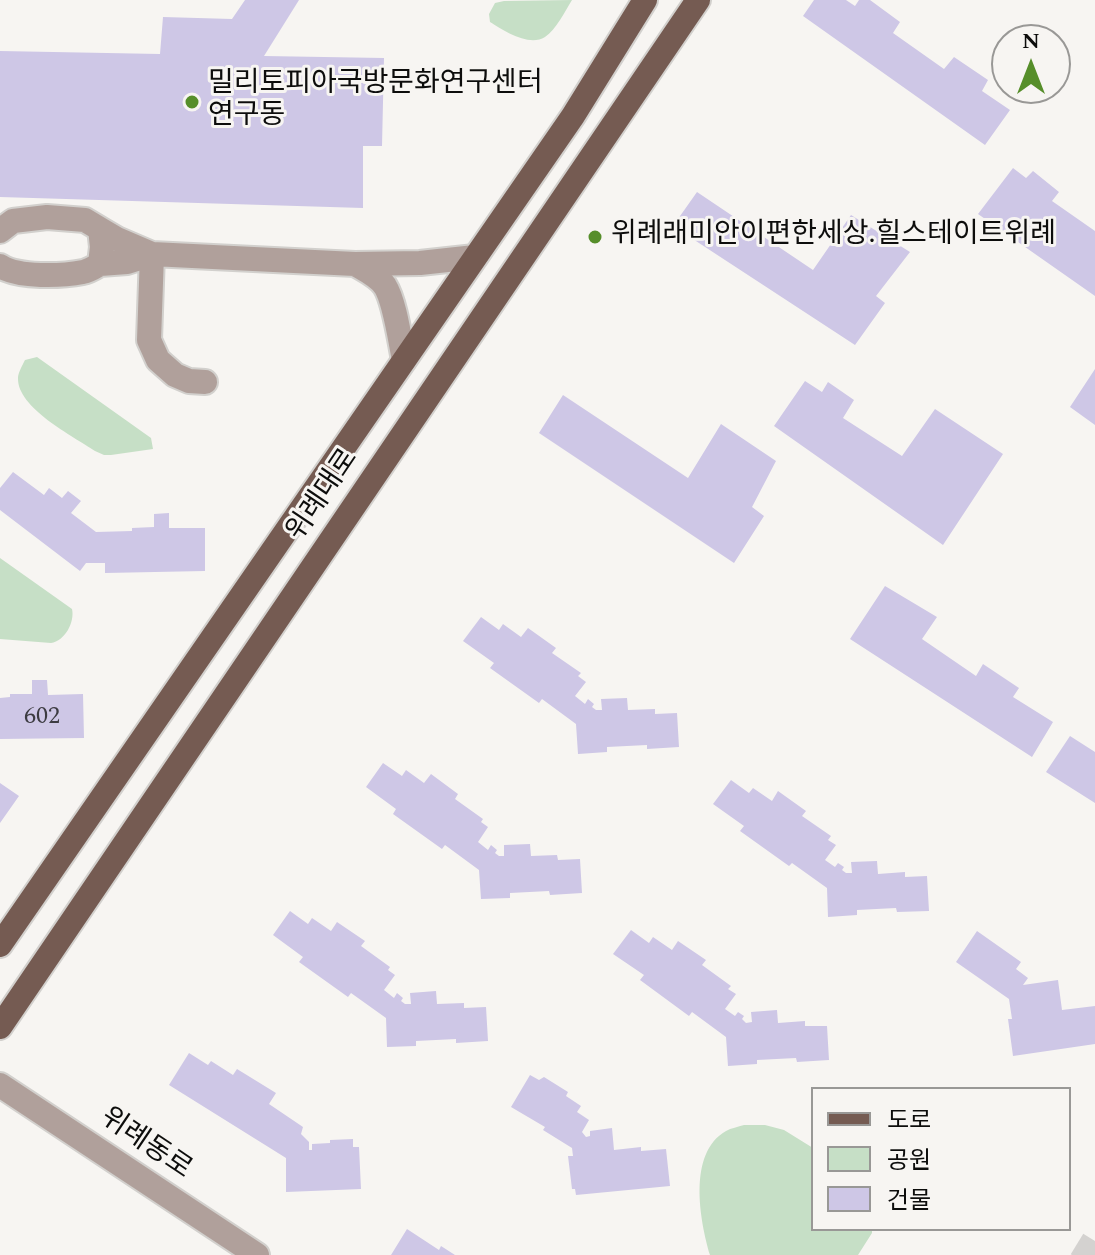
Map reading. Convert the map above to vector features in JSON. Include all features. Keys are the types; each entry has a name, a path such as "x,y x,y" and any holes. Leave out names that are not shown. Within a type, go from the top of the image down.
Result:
{"main road":[{"name":"위례대로","path":"0,945 573,116 645,0"},
{"name":"위례대로","path":"0,1027 698,0"}],"street":[{"path":"0,231 13,221 47,217 85,220 117,239 152,254 355,264 420,263 475,257"},
{"path":"100,229 100,264"},
{"path":"0,266 9,272 31,275 86,272 100,264 127,262 152,254"},
{"path":"152,254 149,340 158,360 175,375 189,381 205,382"},
{"path":"355,264 374,275 385,287 404,360"},
{"name":"위례동로","path":"0,1085 257,1255"}],"green space":[{"path":"572,0 553,30 539,40 517,37 490,22 489,14 495,3"},
{"path":"37,357 151,438 153,449 104,455 48,420 27,400 18,378 25,360"},
{"path":"0,558 72,609 70,625 61,639 51,643 0,639"},
{"path":"744,1125 765,1125 784,1130 811,1147 811,1231 872,1231 858,1255 710,1255 700,1207 701,1171 714,1141 726,1131"}],"building":[{"name":"밀리토피아국방문화연구센터 연구동","path":"245,0 299,0 264,56 384,58 382,146 363,146 363,208 0,197 0,51 160,54 163,17 232,19"},
{"path":"814,0 846,0 855,6 859,0 870,0 900,22 893,33 944,69 954,57 988,80 982,91 991,97 991,104 1001,104 1010,110 985,145 803,16"},
{"path":"1013,168 1026,178 1033,171 1059,192 1052,201 1095,231 1095,296 978,214"},
{"path":"697,192 813,270 851,215 910,252 876,296 885,303 855,345 673,226"},
{"path":"1095,369 1095,425 1070,407"},
{"path":"805,381 822,392 828,382 854,400 843,418 902,456 935,409 1003,454 943,545 774,426"},
{"path":"563,395 688,478 721,424 776,461 752,507 764,516 734,563 539,433"},
{"path":"13,472 44,495 49,488 62,498 68,491 81,501 71,513 96,532 154,527 154,514 169,513 169,528 205,528 205,571 105,573 105,563 86,563 80,571 0,510 0,488"},
{"path":"885,586 937,617 922,639 976,676 983,664 1019,688 1013,697 1053,722 1032,757 850,639"},
{"path":"481,617 499,630 503,624 521,637 528,628 556,648 552,653 581,673 578,676 586,682 575,696 585,704 588,699 596,710 602,710 601,699 627,698 628,710 655,709 655,714 677,713 679,747 607,747 607,752 578,754 576,724 542,699 539,703 490,668 494,663 463,641"},
{"path":"32,680 47,680 48,695 83,694 84,738 0,739 0,698 10,697 10,694 32,694"},
{"path":"1070,736 1095,752 1095,803 1046,772"},
{"path":"383,763 402,776 406,770 424,783 431,774 458,794 455,799 483,819 481,822 488,827 478,842 488,850 491,845 499,856 504,856 504,845 530,844 531,856 557,855 558,860 580,859 582,893 510,893 510,898 481,899 479,870 445,845 442,849 393,814 396,809 366,787"},
{"path":"731,780 749,793 753,788 772,801 778,791 806,811 802,816 831,836 828,840 836,845 825,860 835,867 838,863 846,873 852,873 851,862 877,861 878,874 905,872 905,877 927,876 929,911 897,912 896,908 857,910 857,915 828,917 827,888 792,863 789,866 740,831 744,826 713,804"},
{"path":"0,783 19,796 0,823"},
{"path":"290,911 308,924 312,918 331,931 337,922 365,941 361,946 390,967 388,970 395,975 384,990 394,998 397,993 405,1004 411,1004 410,993 436,991 437,1004 464,1003 464,1008 486,1007 488,1041 416,1041 416,1046 387,1047 386,1018 351,993 348,997 299,962 303,957 273,935"},
{"path":"631,930 649,943 653,937 672,950 678,941 706,960 702,965 731,986 728,989 736,994 725,1009 735,1016 738,1012 744,1016 742,1019 746,1023 752,1022 751,1012 777,1010 778,1023 805,1021 805,1026 827,1026 829,1060 757,1060 757,1064 728,1066 726,1037 692,1012 689,1016 640,980 644,975 613,954"},
{"path":"977,931 1021,962 1016,969 1028,978 1023,985 1058,980 1062,1010 1095,1006 1095,1044 1013,1056 1009,999 956,962"},
{"path":"189,1053 208,1065 211,1061 233,1075 237,1069 276,1093 269,1104 303,1127 301,1134 309,1142 309,1150 312,1150 312,1144 353,1139 353,1147 359,1147 361,1189 286,1192 286,1158 169,1085"},
{"path":"530,1075 539,1080 544,1077 568,1092 566,1096 581,1106 577,1112 589,1120 582,1132 586,1137 590,1136 590,1131 612,1128 614,1150 641,1147 641,1151 666,1149 670,1186 576,1195 575,1189 572,1189 568,1156 573,1156 572,1148 511,1107"},
{"path":"407,1229 439,1250 441,1246 455,1255 391,1255"}],"tunnel":[{"path":"1077,1244 1095,1255"}],"place":[{"name":"밀리토피아국방문화연구센터 연구동","path":"192,102"},
{"name":"위례래미안이편한세상.힐스테이트위례","path":"595,237"}]}
